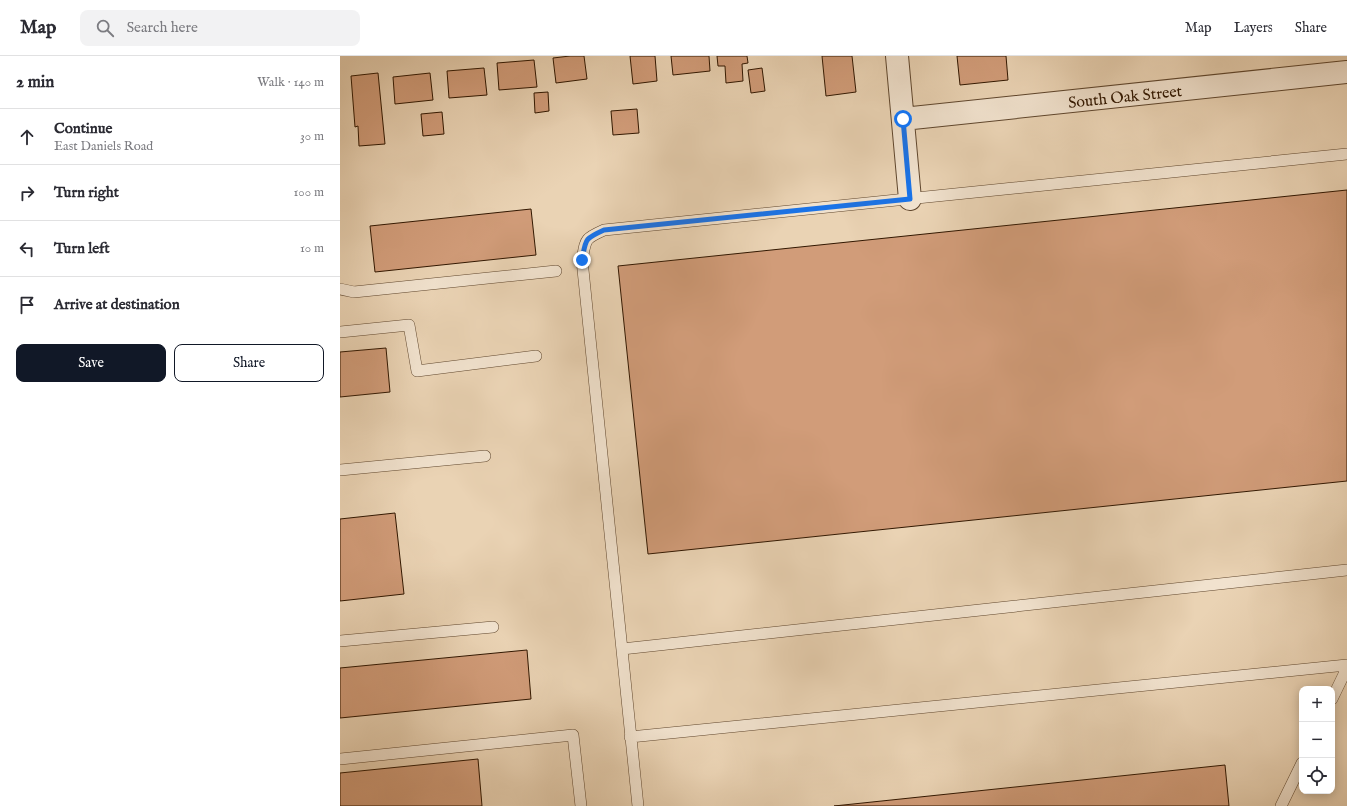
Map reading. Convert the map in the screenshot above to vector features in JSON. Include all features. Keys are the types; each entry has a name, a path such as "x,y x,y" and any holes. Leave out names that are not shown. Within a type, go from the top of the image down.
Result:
{"street":[{"path":"897,56 910,199"},
{"name":"South Oak Street","path":"903,119 1347,72"}],"lane":[{"path":"638,806 582,260 585,244 589,237 604,230 1347,154"},
{"path":"340,289 354,292 556,271"},
{"path":"340,332 409,325 417,371 536,356"},
{"path":"340,470 485,456"},
{"path":"622,649 1347,570"},
{"path":"340,641 493,627"},
{"path":"630,736 1347,667 1335,693"},
{"path":"340,759 573,735 581,806"},
{"path":"1281,806 1299,768"}],"building":[{"path":"584,56 587,79 556,83 553,58"},
{"path":"630,56 655,56 657,81 633,84"},
{"path":"671,56 709,56 710,71 673,75"},
{"path":"717,56 747,56 748,63 742,64 743,81 726,83 725,66 718,66"},
{"path":"822,56 852,56 856,92 826,96"},
{"path":"957,56 1006,56 1008,80 960,85"},
{"path":"534,60 537,87 499,90 497,63"},
{"path":"484,68 487,95 449,98 447,71"},
{"path":"762,68 765,91 751,93 748,70"},
{"path":"378,73 385,144 359,146 358,126 355,127 351,76"},
{"path":"430,73 433,100 395,104 393,77"},
{"path":"548,92 549,111 535,113 534,93"},
{"path":"637,109 639,133 613,135 611,111"},
{"path":"442,112 444,134 423,136 421,114"},
{"path":"1347,190 1347,481 648,554 618,266"},
{"path":"531,209 536,255 375,272 370,226"},
{"path":"386,348 390,392 340,397 340,352"},
{"path":"395,513 404,594 340,601 340,519"},
{"path":"527,650 531,699 340,718 340,668"},
{"path":"478,759 482,806 340,806 340,773"},
{"path":"1225,765 1229,806 834,806"}],"route":[{"path":"582,260 585,244 589,237 604,230 910,199 903,119"}]}
